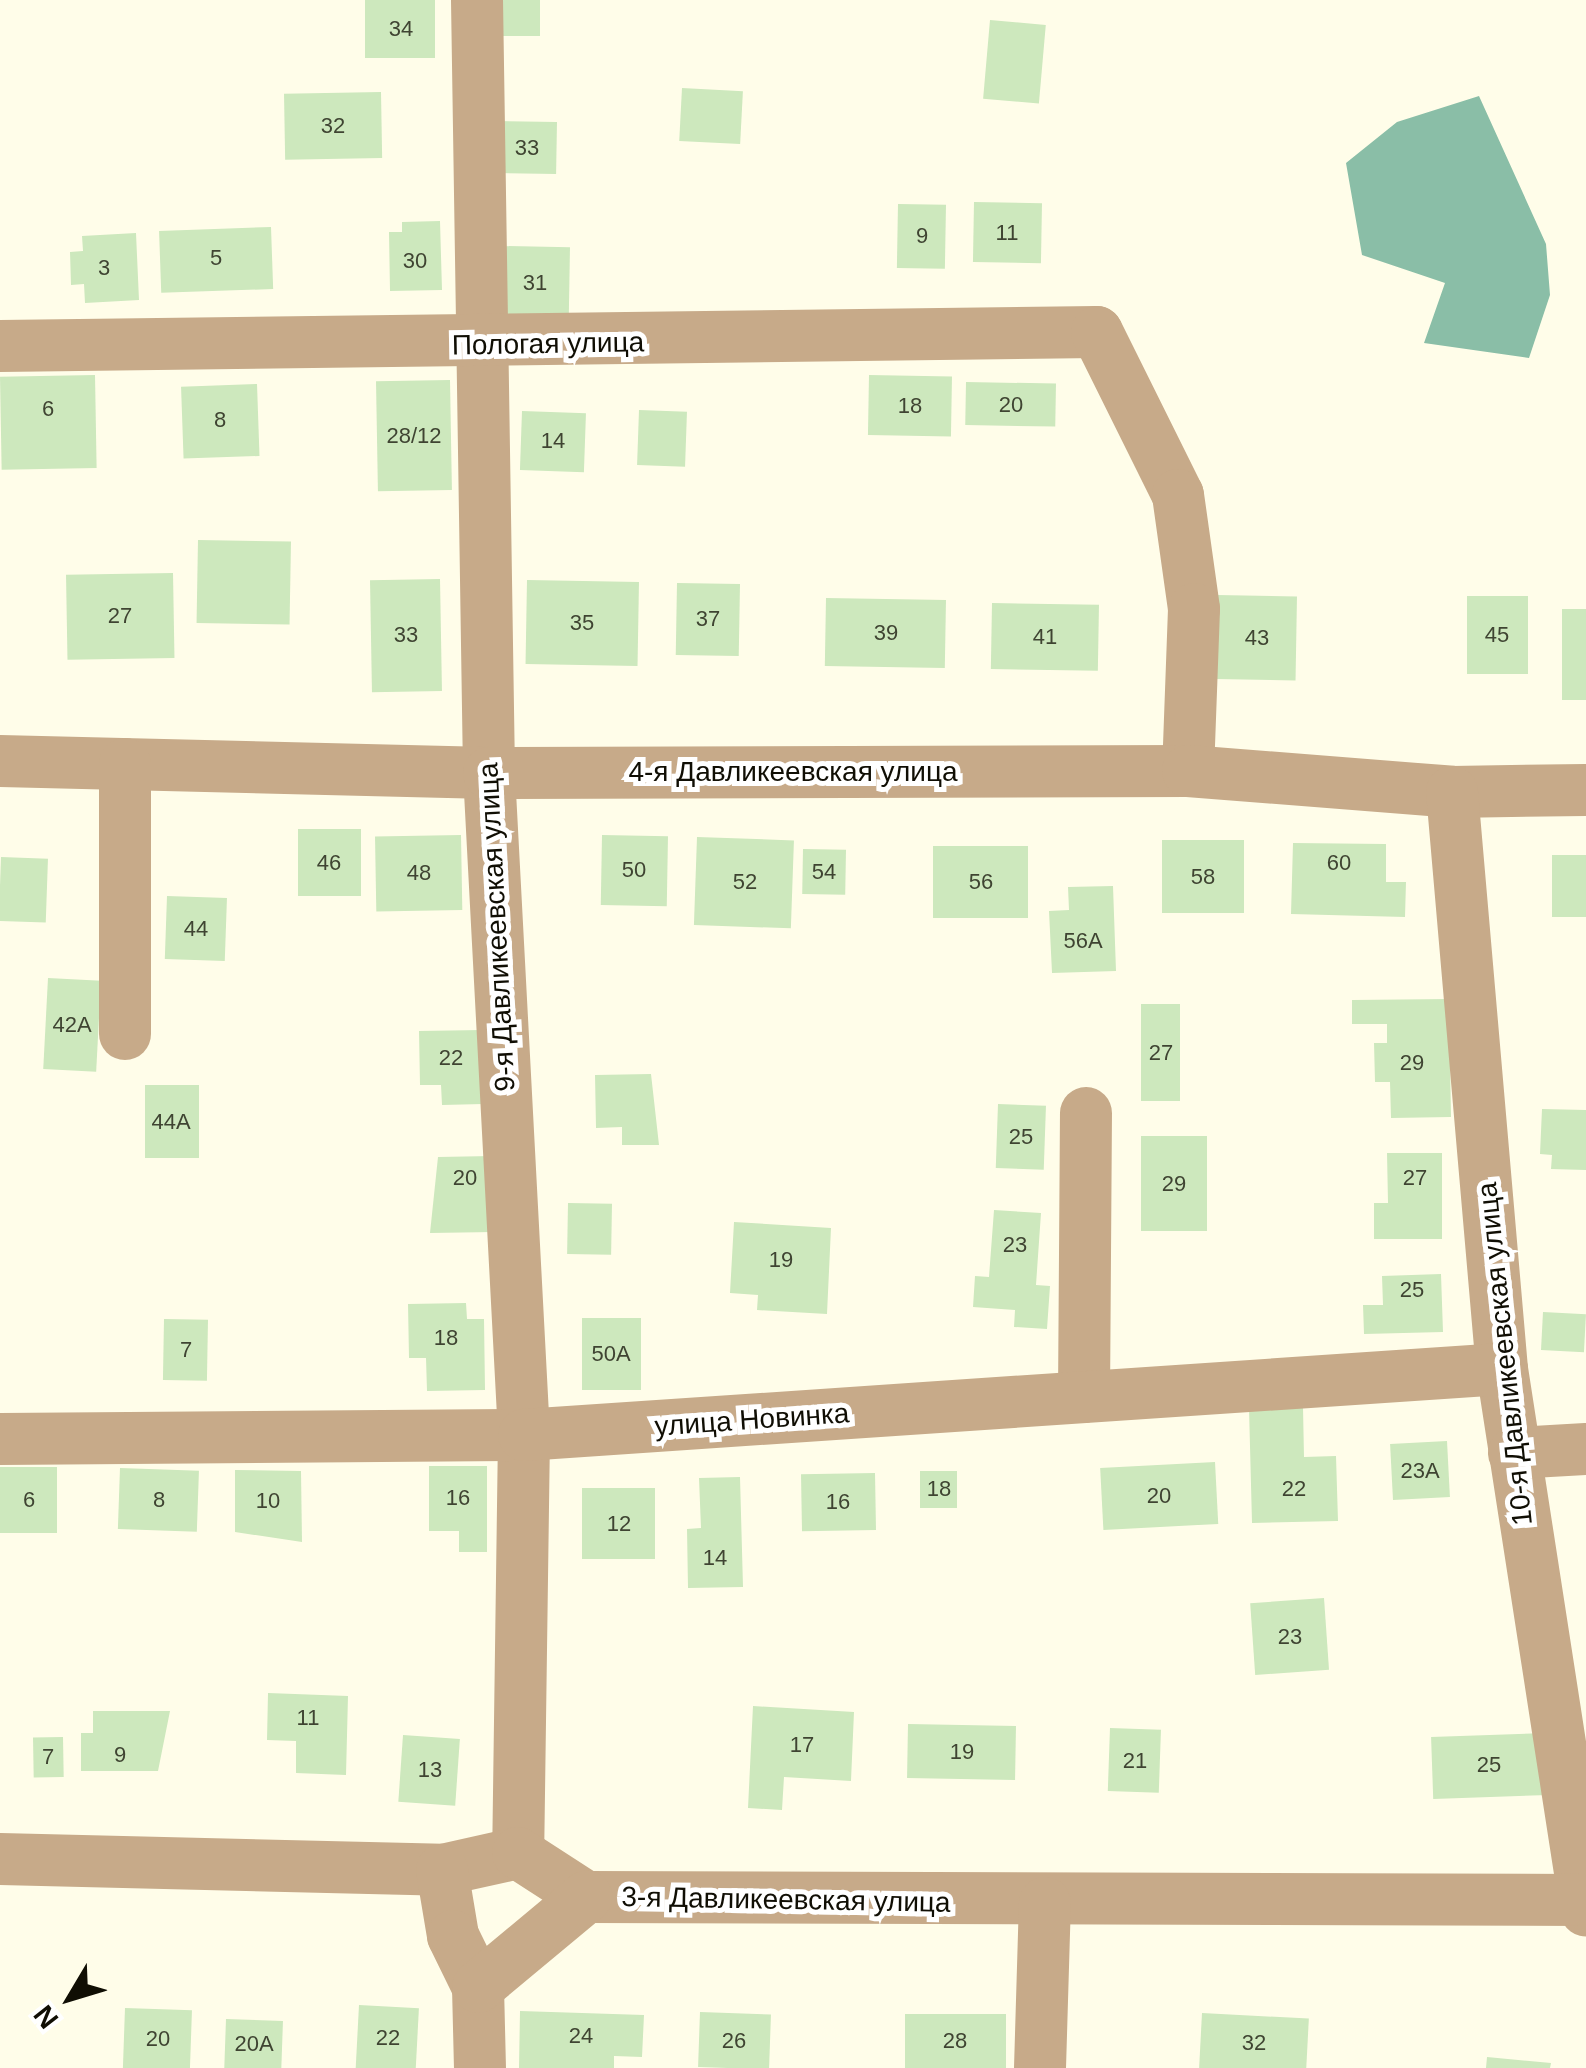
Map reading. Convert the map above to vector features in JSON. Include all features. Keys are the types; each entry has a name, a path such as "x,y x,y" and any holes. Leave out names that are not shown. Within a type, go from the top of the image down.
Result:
{"street":[{"name":"9-я Давликеевская улица","path":"478,0 478,346 489,773 524,1435 518,1853"},
{"name":"Пологая улица","path":"0,346 478,346 1097,332 1178,494 1194,610 1188,771"},
{"name":"4-я Давликеевская улица","path":"0,761 489,773 1188,771 1452,792 1586,790"},
{"path":"125,764 125,1034"},
{"name":"10-я Давликеевская улица","path":"1452,792 1502,1369 1583,1904"},
{"path":"1084,1397 1086,1113"},
{"name":"улица Новинка","path":"0,1439 524,1435 1502,1369"},
{"path":"1514,1453 1586,1449"},
{"path":"0,1858 442,1870 518,1853"},
{"name":"3-я Давликеевская улица","path":"518,1853 586,1897 1583,1904"},
{"path":"442,1870 453,1936 478,1987 480,2068"},
{"path":"478,1987 586,1897"},
{"path":"1040,2068 1045,1903"}],"shaded area":[{"path":"1479,96 1546,244 1550,295 1529,358 1424,343 1445,283 1362,255 1346,163 1397,122"}],"building":[{"path":"365,0 435,0 435,58 365,58"},
{"path":"495,0 540,0 540,36 495,36"},
{"path":"990,20 1046,25 1039,104 983,99"},
{"path":"682,88 743,91 740,144 679,141"},
{"path":"381,92 382,158 285,160 284,94"},
{"path":"497,121 557,122 556,174 496,173"},
{"path":"974,202 1042,203 1041,263 973,262"},
{"path":"898,204 946,205 945,269 897,268"},
{"path":"440,221 442,290 390,291 389,232 402,232 402,222"},
{"path":"271,227 273,289 161,293 159,231"},
{"path":"136,233 139,300 85,303 84,284 71,285 70,252 83,251 82,236"},
{"path":"501,246 570,247 569,320 500,319"},
{"path":"95,375 97,468 2,470 0,377"},
{"path":"869,375 952,376 951,436 868,435"},
{"path":"450,380 452,490 378,491 376,381"},
{"path":"966,382 1056,384 1055,427 965,425"},
{"path":"257,384 260,456 184,459 181,387"},
{"path":"639,410 687,412 685,467 637,465"},
{"path":"522,411 586,413 584,472 520,470"},
{"path":"198,540 291,542 290,625 197,623"},
{"path":"173,573 174,658 67,660 66,575"},
{"path":"440,579 442,691 372,692 370,580"},
{"path":"527,580 639,582 638,666 526,664"},
{"path":"677,583 740,584 739,656 676,655"},
{"path":"1217,595 1297,596 1296,680 1216,679"},
{"path":"1467,596 1528,596 1528,674 1467,674"},
{"path":"826,598 946,600 945,668 825,666"},
{"path":"992,603 1099,605 1098,671 991,669"},
{"path":"1562,609 1586,609 1586,700 1562,700"},
{"path":"298,829 361,829 361,896 298,896"},
{"path":"461,835 462,910 376,911 375,837"},
{"path":"602,835 668,836 667,906 601,905"},
{"path":"697,837 794,840 791,928 694,925"},
{"path":"1162,840 1244,840 1244,913 1162,913"},
{"path":"1293,843 1386,844 1386,882 1406,882 1405,917 1291,914"},
{"path":"933,846 1028,846 1028,918 933,918"},
{"path":"803,849 846,850 845,895 802,894"},
{"path":"1552,855 1586,855 1586,917 1552,917"},
{"path":"1,857 48,859 46,923 0,921"},
{"path":"1113,886 1116,971 1052,973 1049,911 1069,910 1068,887"},
{"path":"167,896 227,898 225,961 165,959"},
{"path":"48,978 101,981 96,1072 43,1069"},
{"path":"1449,999 1451,1117 1391,1118 1390,1082 1375,1082 1374,1043 1387,1043 1387,1024 1352,1024 1352,1000"},
{"path":"1141,1004 1180,1004 1180,1101 1141,1101"},
{"path":"482,1030 483,1104 442,1105 441,1085 420,1085 419,1031"},
{"path":"651,1074 659,1145 622,1145 622,1127 596,1128 595,1075"},
{"path":"145,1085 199,1085 199,1158 145,1158"},
{"path":"998,1104 1046,1106 1044,1170 996,1168"},
{"path":"1542,1109 1586,1110 1586,1170 1551,1169 1552,1155 1540,1154"},
{"path":"1141,1136 1207,1136 1207,1231 1141,1231"},
{"path":"1387,1153 1442,1153 1442,1239 1374,1239 1374,1203 1388,1203"},
{"path":"492,1156 494,1232 430,1233 438,1157"},
{"path":"568,1203 612,1204 611,1255 567,1254"},
{"path":"994,1210 1041,1213 1036,1285 1050,1286 1047,1329 1014,1327 1015,1310 973,1307 975,1276 989,1277"},
{"path":"734,1222 831,1228 827,1314 757,1310 758,1295 730,1293"},
{"path":"1441,1274 1443,1332 1364,1334 1363,1305 1383,1305 1382,1276"},
{"path":"466,1303 467,1319 484,1319 485,1390 427,1391 426,1358 409,1358 408,1304"},
{"path":"1543,1312 1586,1314 1584,1352 1541,1350"},
{"path":"582,1318 641,1318 641,1390 582,1390"},
{"path":"164,1319 208,1320 207,1381 163,1380"},
{"path":"1303,1407 1304,1457 1336,1456 1338,1521 1252,1523 1249,1408"},
{"path":"1447,1441 1450,1497 1393,1500 1390,1444"},
{"path":"1215,1462 1218,1524 1103,1530 1100,1468"},
{"path":"429,1466 487,1466 487,1552 459,1552 459,1531 429,1531"},
{"path":"0,1467 57,1467 57,1533 0,1533"},
{"path":"120,1468 199,1471 197,1532 118,1529"},
{"path":"235,1470 301,1471 302,1542 235,1532"},
{"path":"920,1471 957,1471 957,1508 920,1508"},
{"path":"875,1473 876,1530 802,1531 801,1474"},
{"path":"740,1477 743,1587 688,1588 687,1529 701,1528 699,1478"},
{"path":"582,1488 655,1488 655,1559 582,1559"},
{"path":"1324,1598 1329,1670 1255,1675 1250,1603"},
{"path":"268,1693 348,1696 346,1775 296,1773 296,1741 267,1740"},
{"path":"753,1706 854,1712 851,1781 784,1777 782,1810 748,1808"},
{"path":"93,1711 170,1711 158,1771 81,1771 81,1733 93,1733"},
{"path":"908,1724 1016,1726 1015,1780 907,1778"},
{"path":"1110,1728 1161,1730 1159,1793 1108,1791"},
{"path":"1546,1733 1548,1795 1433,1799 1431,1737"},
{"path":"403,1735 460,1739 455,1806 398,1802"},
{"path":"63,1737 64,1777 34,1778 33,1738"},
{"path":"359,2005 419,2008 416,2068 356,2068"},
{"path":"125,2008 192,2010 190,2068 123,2068"},
{"path":"520,2011 644,2015 642,2057 614,2056 614,2068 519,2068"},
{"path":"700,2012 771,2014 769,2068 698,2067"},
{"path":"1202,2013 1309,2019 1306,2068 1199,2068"},
{"path":"905,2014 1006,2014 1006,2068 905,2068"},
{"path":"226,2019 283,2021 281,2068 224,2068"},
{"path":"1487,2057 1551,2063 1550,2068 1486,2068"}]}
